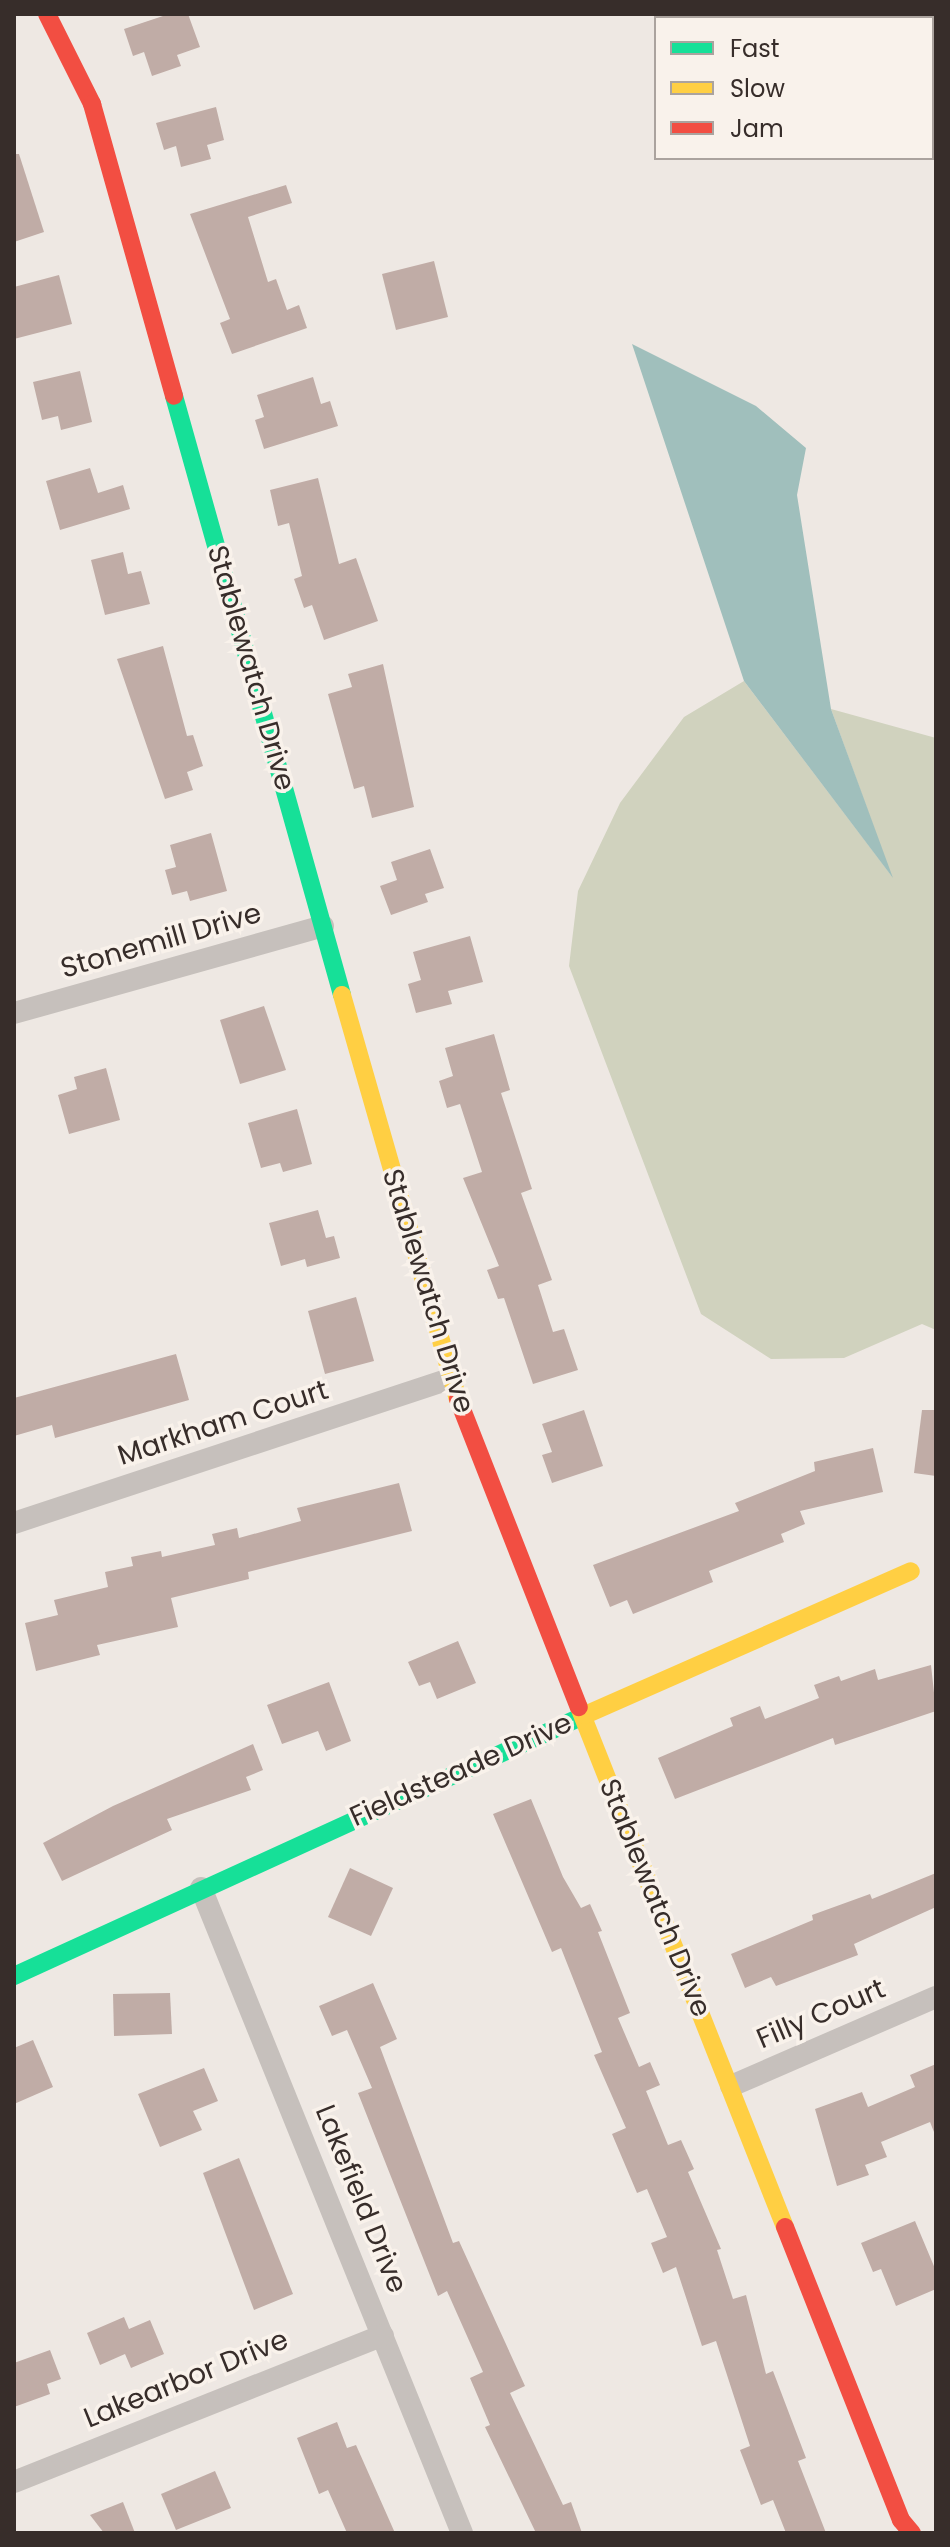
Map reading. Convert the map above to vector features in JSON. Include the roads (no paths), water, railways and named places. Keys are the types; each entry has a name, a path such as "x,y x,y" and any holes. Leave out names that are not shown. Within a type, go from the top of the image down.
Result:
{"street":[{"name":"Stablewatch Drive","path":"47,14 92,104 450,1379 901,2520 912,2533"},
{"name":"Stonemill Drive","path":"14,1013 323,926"},
{"name":"Markham Court","path":"14,1523 450,1379"},
{"name":"Fieldsteade Drive","path":"14,1976 581,1716 911,1571"},
{"name":"Lakefield Drive","path":"201,1888 462,2533"},
{"name":"Filly Court","path":"731,2086 936,1997"},
{"name":"Lakearbor Drive","path":"14,2482 383,2335"}],"water":[{"path":"632,344 756,406 806,448 797,495 831,709 893,878 744,681"}]}
